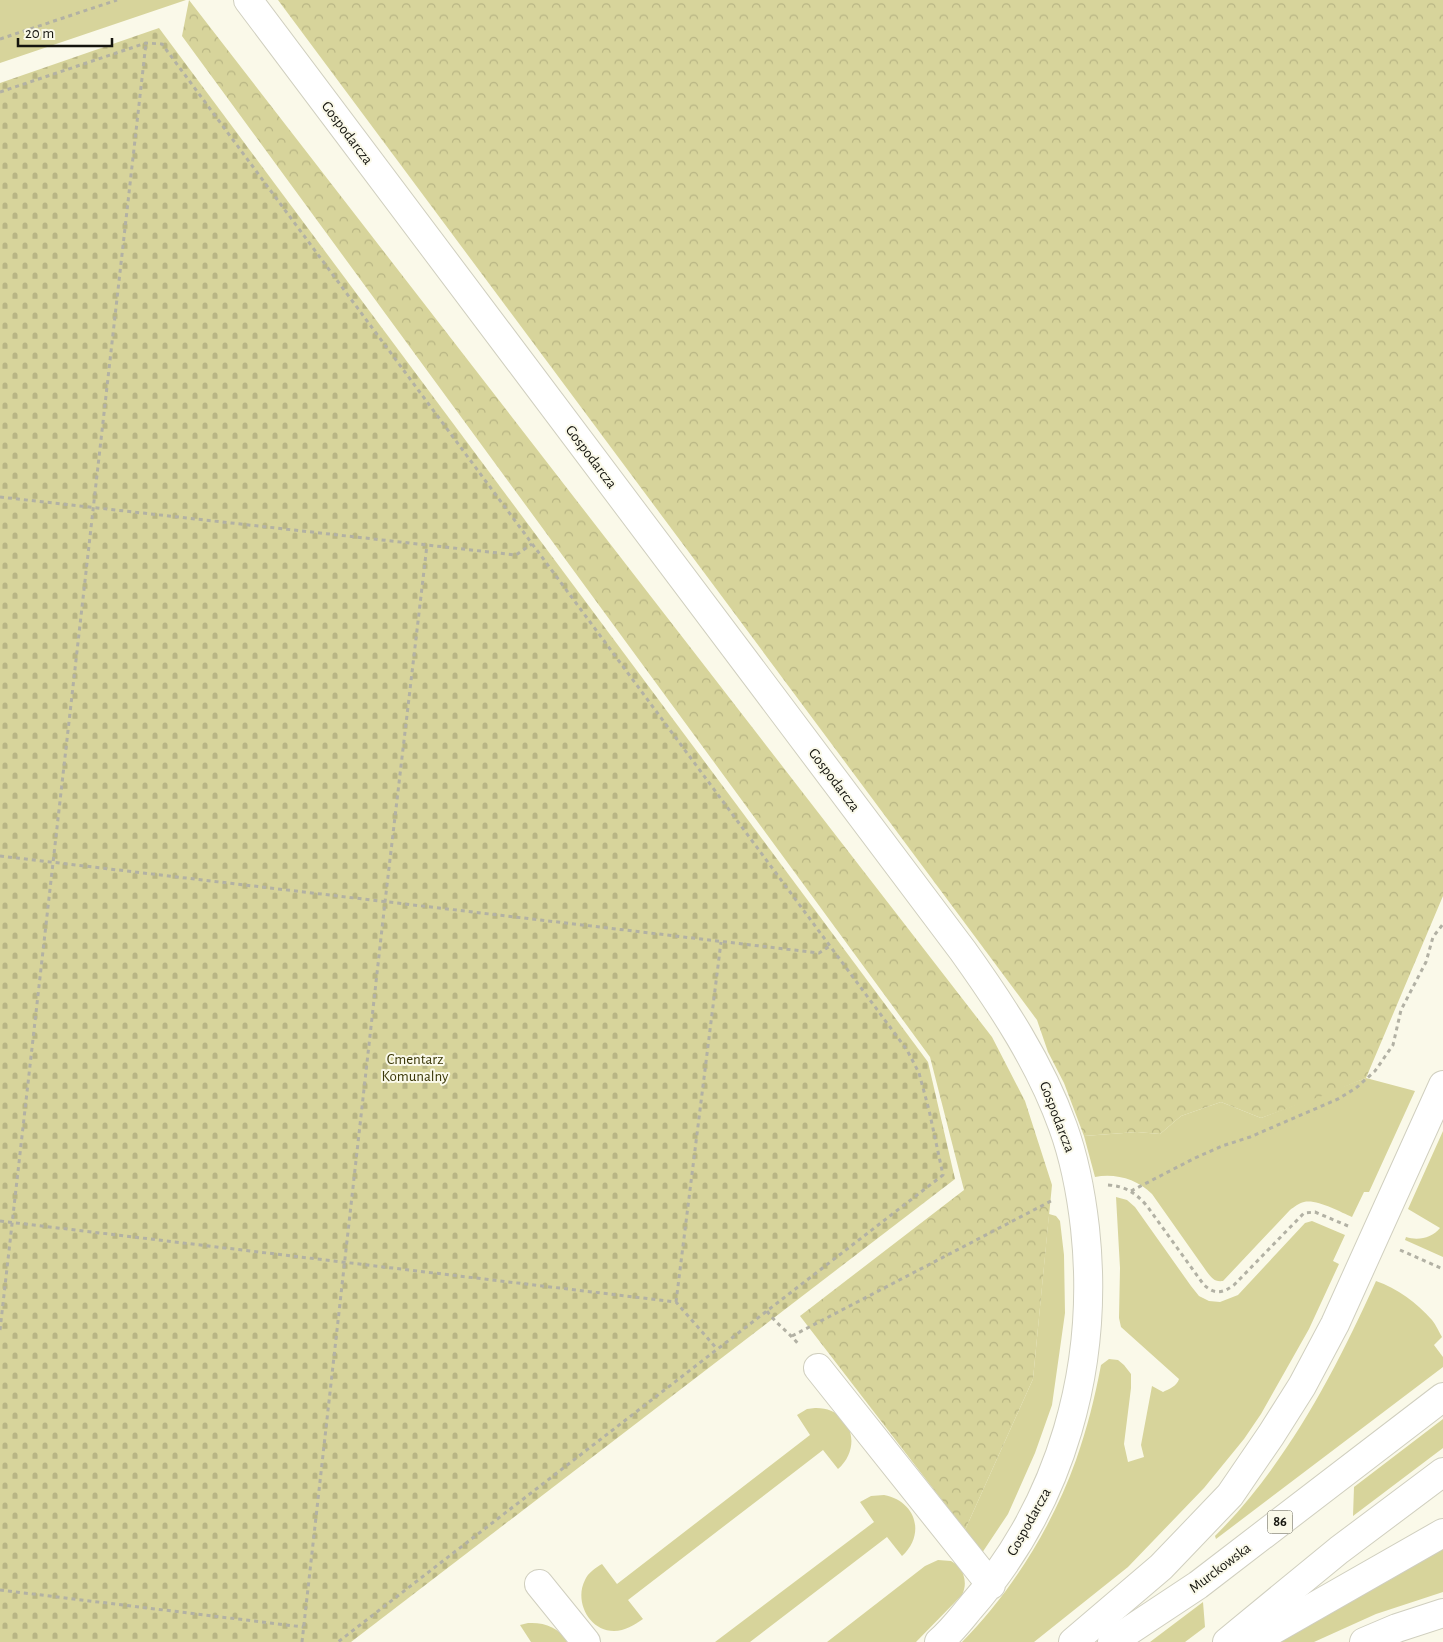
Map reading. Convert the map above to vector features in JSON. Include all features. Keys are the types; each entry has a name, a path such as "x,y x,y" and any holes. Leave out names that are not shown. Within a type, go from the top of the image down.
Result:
{"main road":[{"name":"Gospodarcza","path":"248,0 963,951 1008,1017 1037,1067 1064,1128 1078,1179 1086,1234 1089,1281 1087,1323 1078,1390 1068,1434 1052,1478 1026,1533 991,1585 939,1642"},
{"path":"1073,1642 1161,1567 1230,1495 1271,1435 1302,1386 1335,1324 1443,1085"},
{"path":"818,1368 991,1585"},
{"name":"Murckowska","path":"1112,1642 1198,1585 1443,1397"},
{"path":"1227,1642 1339,1550 1443,1472"},
{"path":"1252,1642 1443,1533"},
{"path":"539,1584 586,1642"},
{"path":"1364,1642 1397,1628 1443,1613"}],"path":[{"path":"0,40 117,0"},
{"path":"0,1330 146,43"},
{"path":"0,92 146,43 162,44 907,1050 919,1073 929,1110 942,1175 338,1642"},
{"path":"0,498 516,555 532,544"},
{"path":"302,1642 384,902 427,546"},
{"path":"0,856 819,954 830,946"},
{"path":"1130,1191 1195,1158 1259,1133 1356,1088 1375,1071 1393,1045 1402,1010 1426,962 1434,937 1443,924"},
{"path":"676,1302 721,942"},
{"path":"1104,1185 1119,1186 1130,1191 1147,1206 1204,1285 1212,1292 1224,1292 1234,1285 1304,1213 1315,1212 1349,1226"},
{"path":"792,1336 1052,1201"},
{"path":"0,1221 676,1302 717,1350"},
{"path":"1400,1249 1443,1269"},
{"path":"766,1311 771,1318 792,1336 818,1368"},
{"path":"0,1590 303,1627"}],"green space":[{"path":"0,0 186,0 0,63"},
{"path":"189,0 992,1037 1025,1101 1052,1185 1033,1379 965,1530 800,1316 964,1190 930,1057 182,36"},
{"path":"278,0 1443,0 1443,896 1366,1078 1261,1118 1221,1102 1181,1116 1160,1134 1137,1132 1084,1136 1064,1083 1048,1052 1037,1020"},
{"name":"Cmentarz Komunalny","path":"159,28 928,1062 955,1179 351,1642 0,1642 0,83"},
{"path":"1366,1078 1415,1091 1369,1192 1364,1192 1352,1217 1315,1202 1300,1203 1290,1210 1223,1281 1215,1280 1210,1276 1152,1194 1140,1184 1125,1178 1095,1177 1084,1136 1137,1132 1160,1134 1181,1116 1221,1102 1261,1118"},
{"path":"1443,1131 1443,1257 1405,1240 1406,1237 1420,1239 1429,1236 1440,1228 1408,1209"},
{"path":"1116,1197 1127,1200 1135,1207 1191,1286 1199,1296 1209,1301 1220,1302 1238,1295 1305,1223 1312,1221 1345,1235 1333,1261 1339,1264 1309,1329 1261,1414 1244,1439 1204,1488 1128,1567 1034,1642 962,1642 980,1623 1014,1580 1043,1533 1067,1484 1080,1448 1101,1365 1109,1359 1118,1360 1131,1374 1124,1444 1128,1462 1144,1457 1141,1445 1152,1386 1163,1392 1175,1385 1179,1379 1121,1327 1119,1318 1120,1268"},
{"path":"1049,1214 1056,1216 1060,1221 1064,1255 1065,1313 1052,1405 1035,1453 1008,1514 982,1553 965,1530 1033,1379"},
{"path":"1376,1281 1406,1297 1432,1320 1442,1337 1434,1345 1443,1357 1443,1367 1216,1539 1215,1536 1264,1479 1307,1416 1344,1349"},
{"path":"807,1409 827,1409 837,1414 845,1421 849,1430 851,1439 850,1450 846,1460 838,1469 823,1450 628,1600 643,1619 626,1629 618,1631 605,1630 591,1620 586,1613 581,1597 585,1580 592,1571 602,1564 617,1584 810,1435 797,1415"},
{"path":"1443,1419 1443,1448 1353,1516 1354,1487"},
{"path":"884,1495 895,1498 904,1504 914,1520 914,1538 902,1556 887,1537 750,1642 715,1642 874,1522 860,1502 871,1496"},
{"path":"1443,1547 1443,1592 1376,1614 1314,1642 1280,1642 1307,1624"},
{"path":"938,1560 951,1561 959,1566 965,1580 964,1591 916,1642 827,1642 925,1566"},
{"path":"1203,1602 1205,1627 1185,1642 1150,1642"},
{"path":"540,1623 550,1626 560,1633 567,1642 531,1642 520,1625"}]}
